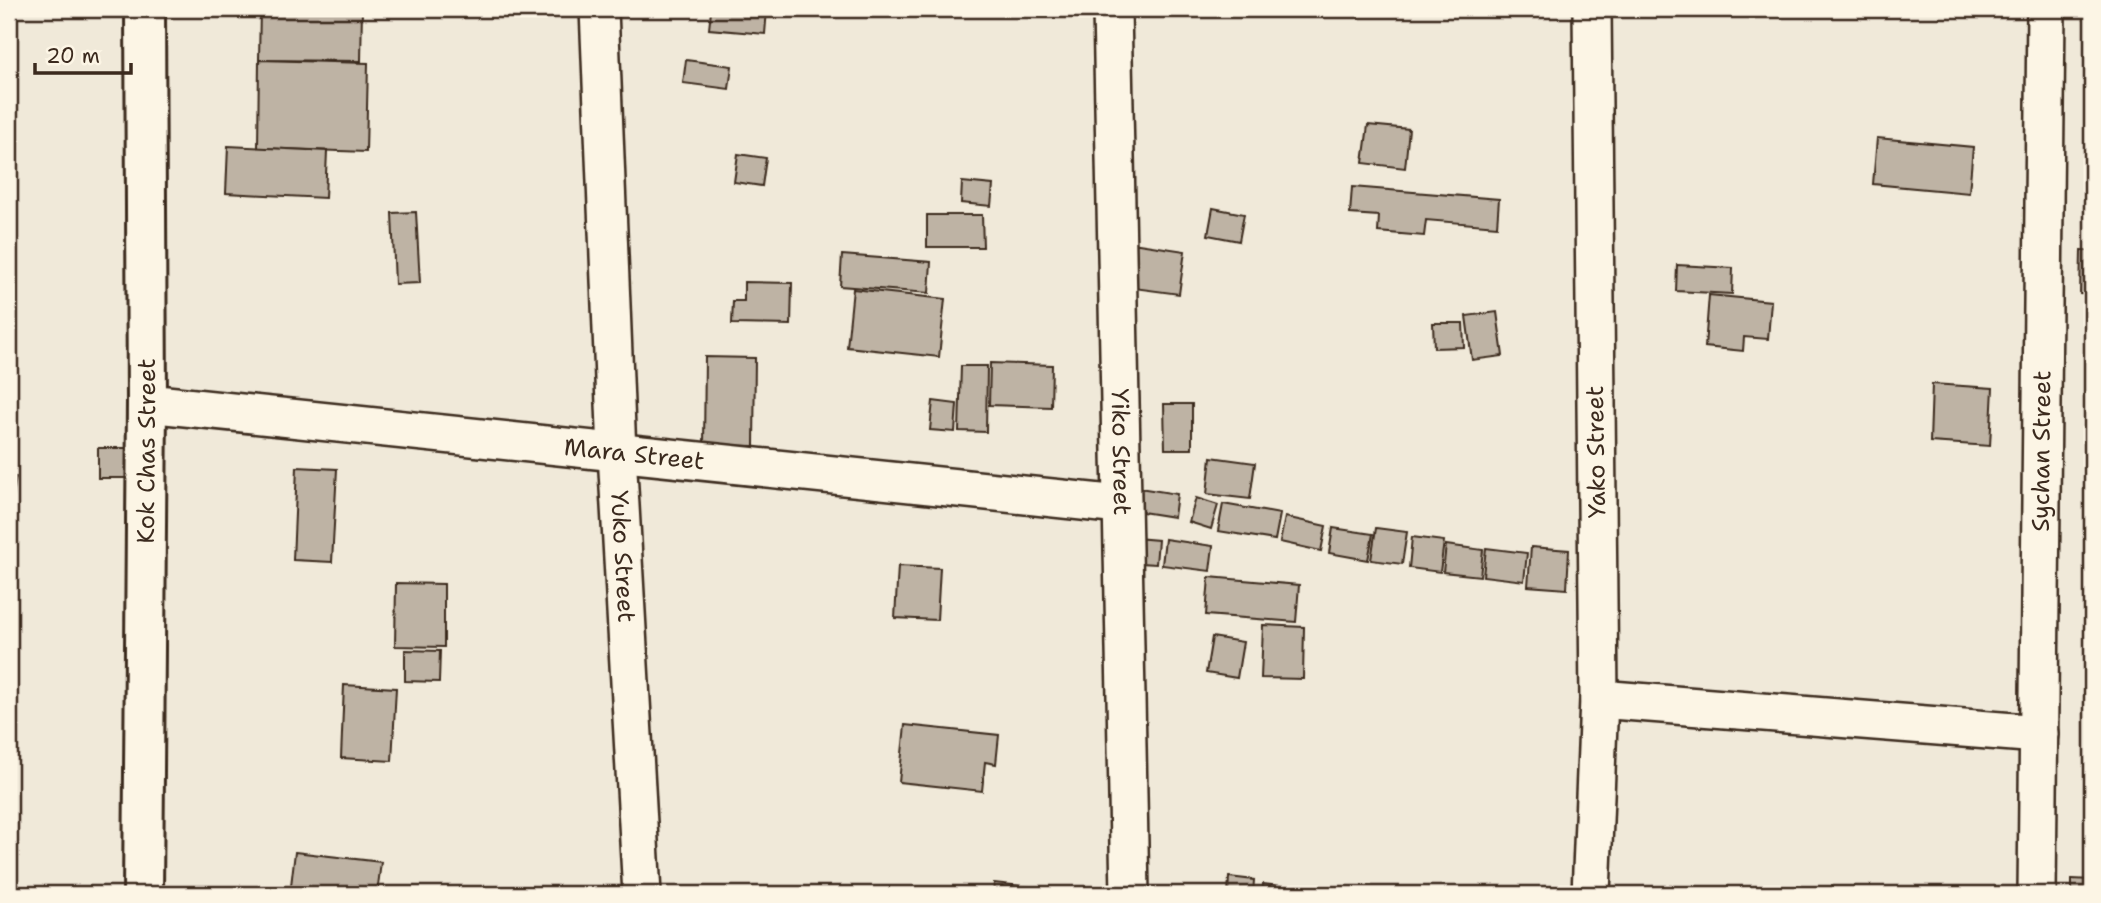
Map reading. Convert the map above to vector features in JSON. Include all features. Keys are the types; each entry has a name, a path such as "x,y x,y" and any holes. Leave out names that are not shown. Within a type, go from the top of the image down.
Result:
{"street":[{"name":"Kok Chas Street","path":"143,894 147,403 145,9"},
{"name":"Yuko Street","path":"599,9 617,453 642,894"},
{"name":"Yiko Street","path":"1112,9 1130,894"},
{"name":"Yako Street","path":"1591,894 1599,699 1592,9"},
{"name":"Sychan Street","path":"2037,894 2046,9"},
{"name":"Mara Street","path":"147,403 1120,505"},
{"path":"1599,699 2039,734"}],"building":[{"path":"260,9 362,9 361,61 259,60"},
{"path":"727,9 767,9 765,34 709,29 711,11 726,12"},
{"path":"259,60 368,63 366,152 258,148"},
{"path":"686,60 732,66 729,89 683,83"},
{"path":"1368,125 1409,129 1405,168 1363,163"},
{"path":"1877,138 1973,147 1969,193 1873,184"},
{"path":"228,146 327,151 325,198 226,193"},
{"path":"738,154 766,158 762,186 734,182"},
{"path":"962,182 993,185 991,206 961,203"},
{"path":"1352,187 1499,199 1497,226 1426,220 1424,236 1378,232 1379,216 1350,214"},
{"path":"1213,208 1244,214 1239,241 1208,235"},
{"path":"416,212 420,283 395,284 392,213"},
{"path":"927,215 982,215 983,247 927,247"},
{"path":"1132,243 1185,251 1179,294 1126,287"},
{"path":"2081,250 2092,251 2092,295 2080,294"},
{"path":"842,255 931,262 929,293 840,286"},
{"path":"1677,265 1733,268 1732,294 1676,291"},
{"path":"744,282 792,283 791,325 732,324 733,301 744,301"},
{"path":"853,289 945,299 939,357 847,347"},
{"path":"1709,295 1771,301 1768,339 1744,337 1743,351 1705,347"},
{"path":"1497,312 1503,356 1472,360 1466,316"},
{"path":"1433,323 1463,323 1464,347 1434,348"},
{"path":"705,357 755,358 754,446 704,445"},
{"path":"990,363 1052,365 1051,407 989,405"},
{"path":"961,366 987,366 986,432 959,431"},
{"path":"1932,384 1993,388 1990,446 1930,442"},
{"path":"933,401 957,404 955,432 930,430"},
{"path":"1164,404 1192,404 1192,449 1165,449"},
{"path":"9,447 13,447 9,476"},
{"path":"98,448 126,448 126,478 98,478"},
{"path":"1211,457 1255,463 1250,499 1207,494"},
{"path":"297,467 337,469 332,562 293,560"},
{"path":"9,476 16,477 13,497 9,496"},
{"path":"1127,486 1177,494 1174,517 1123,509"},
{"path":"1196,498 1218,505 1211,529 1189,522"},
{"path":"1223,504 1280,514 1275,540 1218,531"},
{"path":"1285,517 1326,526 1321,551 1280,542"},
{"path":"1333,528 1373,534 1368,560 1329,553"},
{"path":"1376,528 1407,532 1402,564 1371,560"},
{"path":"1124,537 1158,540 1156,564 1122,562"},
{"path":"1412,537 1444,541 1440,572 1409,568"},
{"path":"1165,539 1213,546 1210,571 1162,565"},
{"path":"1446,545 1483,550 1480,576 1443,572"},
{"path":"1531,547 1569,550 1567,589 1528,586"},
{"path":"1486,548 1527,553 1524,581 1483,576"},
{"path":"898,566 940,568 937,620 895,618"},
{"path":"1209,577 1299,585 1296,622 1206,615"},
{"path":"396,583 444,584 444,647 395,646"},
{"path":"1263,625 1304,627 1303,679 1261,678"},
{"path":"1212,637 1243,642 1237,678 1206,673"},
{"path":"405,650 440,651 439,682 405,681"},
{"path":"344,685 396,688 392,761 341,758"},
{"path":"905,725 999,735 996,764 985,762 982,791 899,782"},
{"path":"295,852 381,862 377,894 290,894"},
{"path":"1229,877 1254,880 1253,894 1228,894"},
{"path":"2072,879 2092,880 2092,894 2072,894"},
{"path":"994,883 1058,890 1057,894 993,894"},
{"path":"1263,884 1331,892 1331,894 1262,894"}]}
